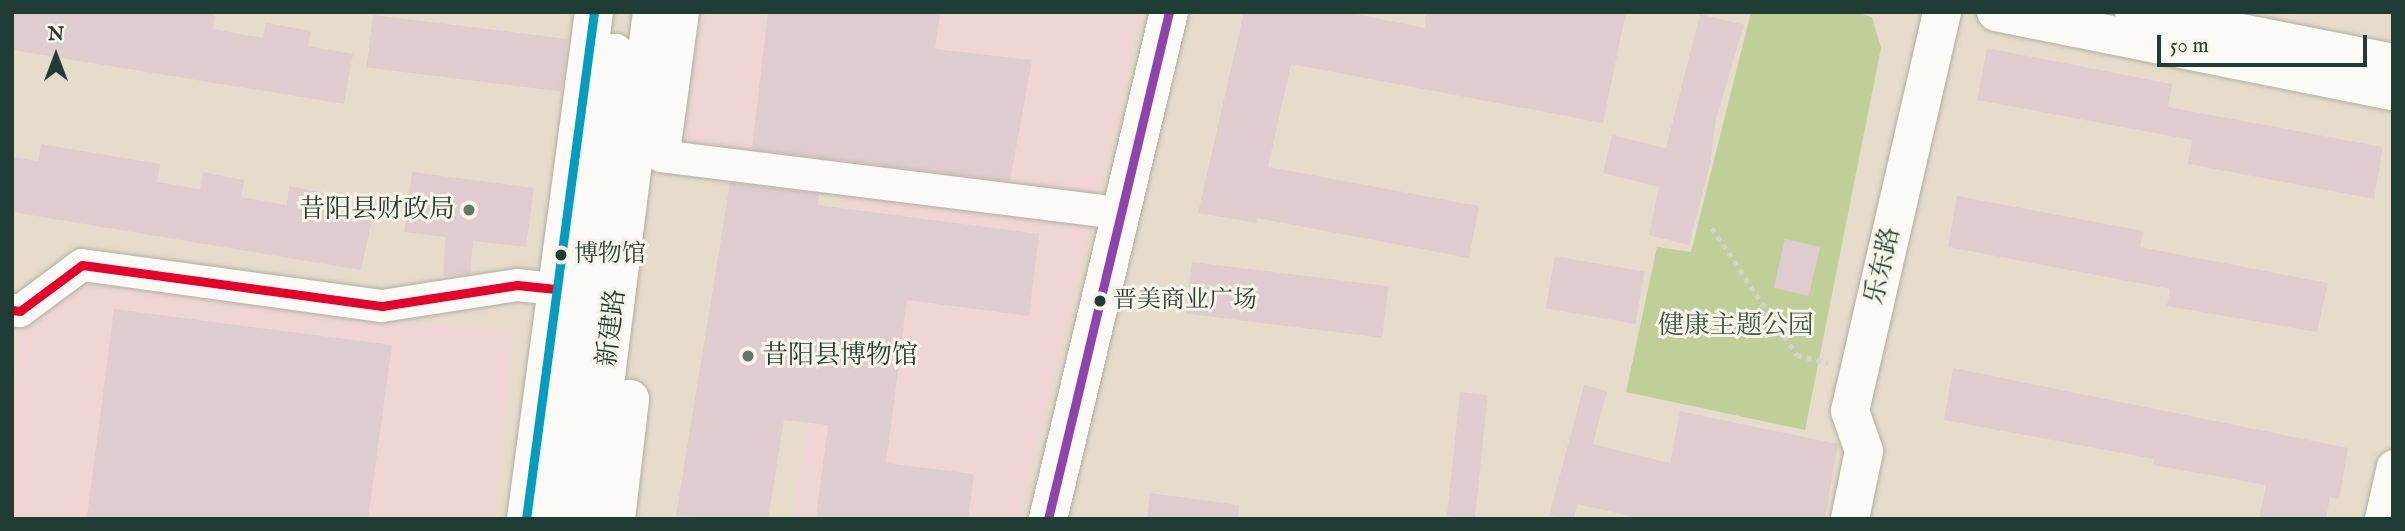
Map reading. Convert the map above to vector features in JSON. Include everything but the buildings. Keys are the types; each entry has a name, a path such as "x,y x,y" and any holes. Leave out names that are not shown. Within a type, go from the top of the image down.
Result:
{"main road":[{"path":"526,519 594,12"},
{"name":"新建路","path":"556,519 620,12"},
{"name":"新建路","path":"588,519 652,12"},
{"path":"616,519 680,12"},
{"path":"1048,519 1169,12"},
{"name":"乐东路","path":"1850,519 1864,451 1850,411 1942,12"},
{"path":"1996,12 2393,91"},
{"path":"2134,12 2393,63"}],"street":[{"path":"661,156 1121,214"},
{"path":"12,310 20,311 82,265 382,306 517,285 556,289"},
{"path":"2381,519 2393,466"}],"path":[{"path":"1712,228 1797,355 1859,370"}],"shaded area":[{"path":"702,12 1142,12 1019,519 792,519 845,181 681,159"},
{"path":"95,278 513,333 494,519 12,519 12,395 20,329"}],"green space":[{"name":"健康主题公园","path":"1751,12 1854,12 1872,17 1881,48 1805,430 1626,392 1657,247 1691,252"}],"transit line":[{"path":"526,519 594,12"},
{"path":"1048,519 1169,12"},
{"path":"12,310 20,311 82,265 382,306 517,285 556,289"}],"place":[{"name":"昔阳县财政局","path":"469,210"},
{"name":"博物馆","path":"561,255"},
{"name":"晋美商业广场","path":"1100,301"},
{"name":"昔阳县博物馆","path":"748,356"}]}
